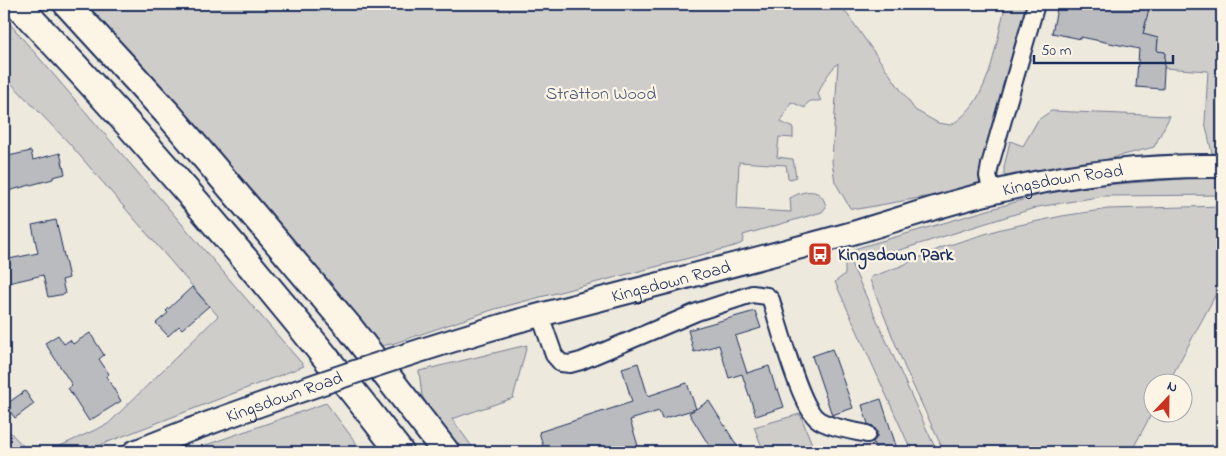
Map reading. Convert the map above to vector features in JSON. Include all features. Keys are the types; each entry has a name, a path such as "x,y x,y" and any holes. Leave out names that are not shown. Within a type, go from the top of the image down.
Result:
{"highway":[{"path":"17,4 204,209 316,344 400,452"},
{"path":"66,4 169,115 337,312 446,452"}],"main road":[{"name":"Kingsdown Road","path":"134,452 306,387 438,343 850,233 992,192 1080,174 1183,166 1222,166"}],"street":[{"path":"992,192 988,176 990,164 1036,4"},
{"path":"530,318 554,355 561,363 570,364 697,312 752,294 767,296 771,300 799,386 808,407 816,418 826,424 867,434"}],"green space":[{"name":"Stratton Wood","path":"83,4 840,4 915,110 938,123 951,125 965,114 983,87 994,54 1006,4 1033,4 982,184 975,188 858,209 850,208 835,182 832,161 838,63 826,77 820,89 818,94 821,101 809,102 805,108 791,102 781,122 793,128 793,138 779,137 777,157 793,159 796,177 788,178 786,165 739,162 737,209 791,212 790,198 801,193 812,192 817,193 824,200 826,207 822,212 743,235 742,243 735,246 495,309 382,346 118,40"},
{"path":"1150,4 1222,4 1222,154 1212,153 1205,122 1208,71 1164,68 1165,52 1157,51 1158,39 1143,34"},
{"path":"4,17 304,366 82,452 47,452 108,424 218,316 68,142 4,76"},
{"path":"1051,111 1170,116 1154,147 1046,175 1009,177 1004,175 1010,141 1023,146 1038,120"},
{"path":"1222,176 1222,195 1104,196 1038,207 858,263 854,249 1043,194 1102,185"},
{"path":"1222,206 1222,283 1173,374 1144,374 1144,424 1146,424 1131,452 944,452 905,368 870,280 871,277 943,247 1001,229 1062,216 1108,209"},
{"path":"845,258 849,259 937,452 912,452 835,282 845,274"},
{"path":"527,345 513,398 452,419 476,452 457,452 422,396 419,371"},
{"path":"326,403 363,452 186,452"},
{"path":"800,414 815,452 764,452 754,427"},
{"path":"4,426 27,450 16,452 4,441"}],"building":[{"path":"1058,4 1150,4 1143,34 1158,38 1157,51 1165,52 1163,89 1136,87 1139,49 1052,33"},
{"path":"31,151 33,160 60,153 65,174 4,192 4,157"},
{"path":"56,220 69,278 62,280 65,294 48,297 43,275 4,284 4,260 38,253 32,225"},
{"path":"192,287 209,306 182,329 179,326 168,336 156,323"},
{"path":"755,311 761,328 735,336 747,373 769,366 776,390 778,389 784,407 756,416 742,374 729,378 719,345 694,352 688,330"},
{"path":"90,333 104,355 99,359 109,374 106,376 121,401 89,421 68,388 72,385 45,343 58,335 64,344 70,340 73,344"},
{"path":"832,349 853,408 832,415 812,356"},
{"path":"638,363 648,396 687,383 696,409 662,419 659,411 630,420 640,452 545,452 539,432 632,402 622,368"},
{"path":"25,391 34,404 15,418 5,405"},
{"path":"881,399 898,452 877,452 873,442 877,437 877,431 868,424 862,405"},
{"path":"709,401 741,452 713,452 689,413"}],"place":[{"name":"Kingsdown Park","path":"820,254"}]}
